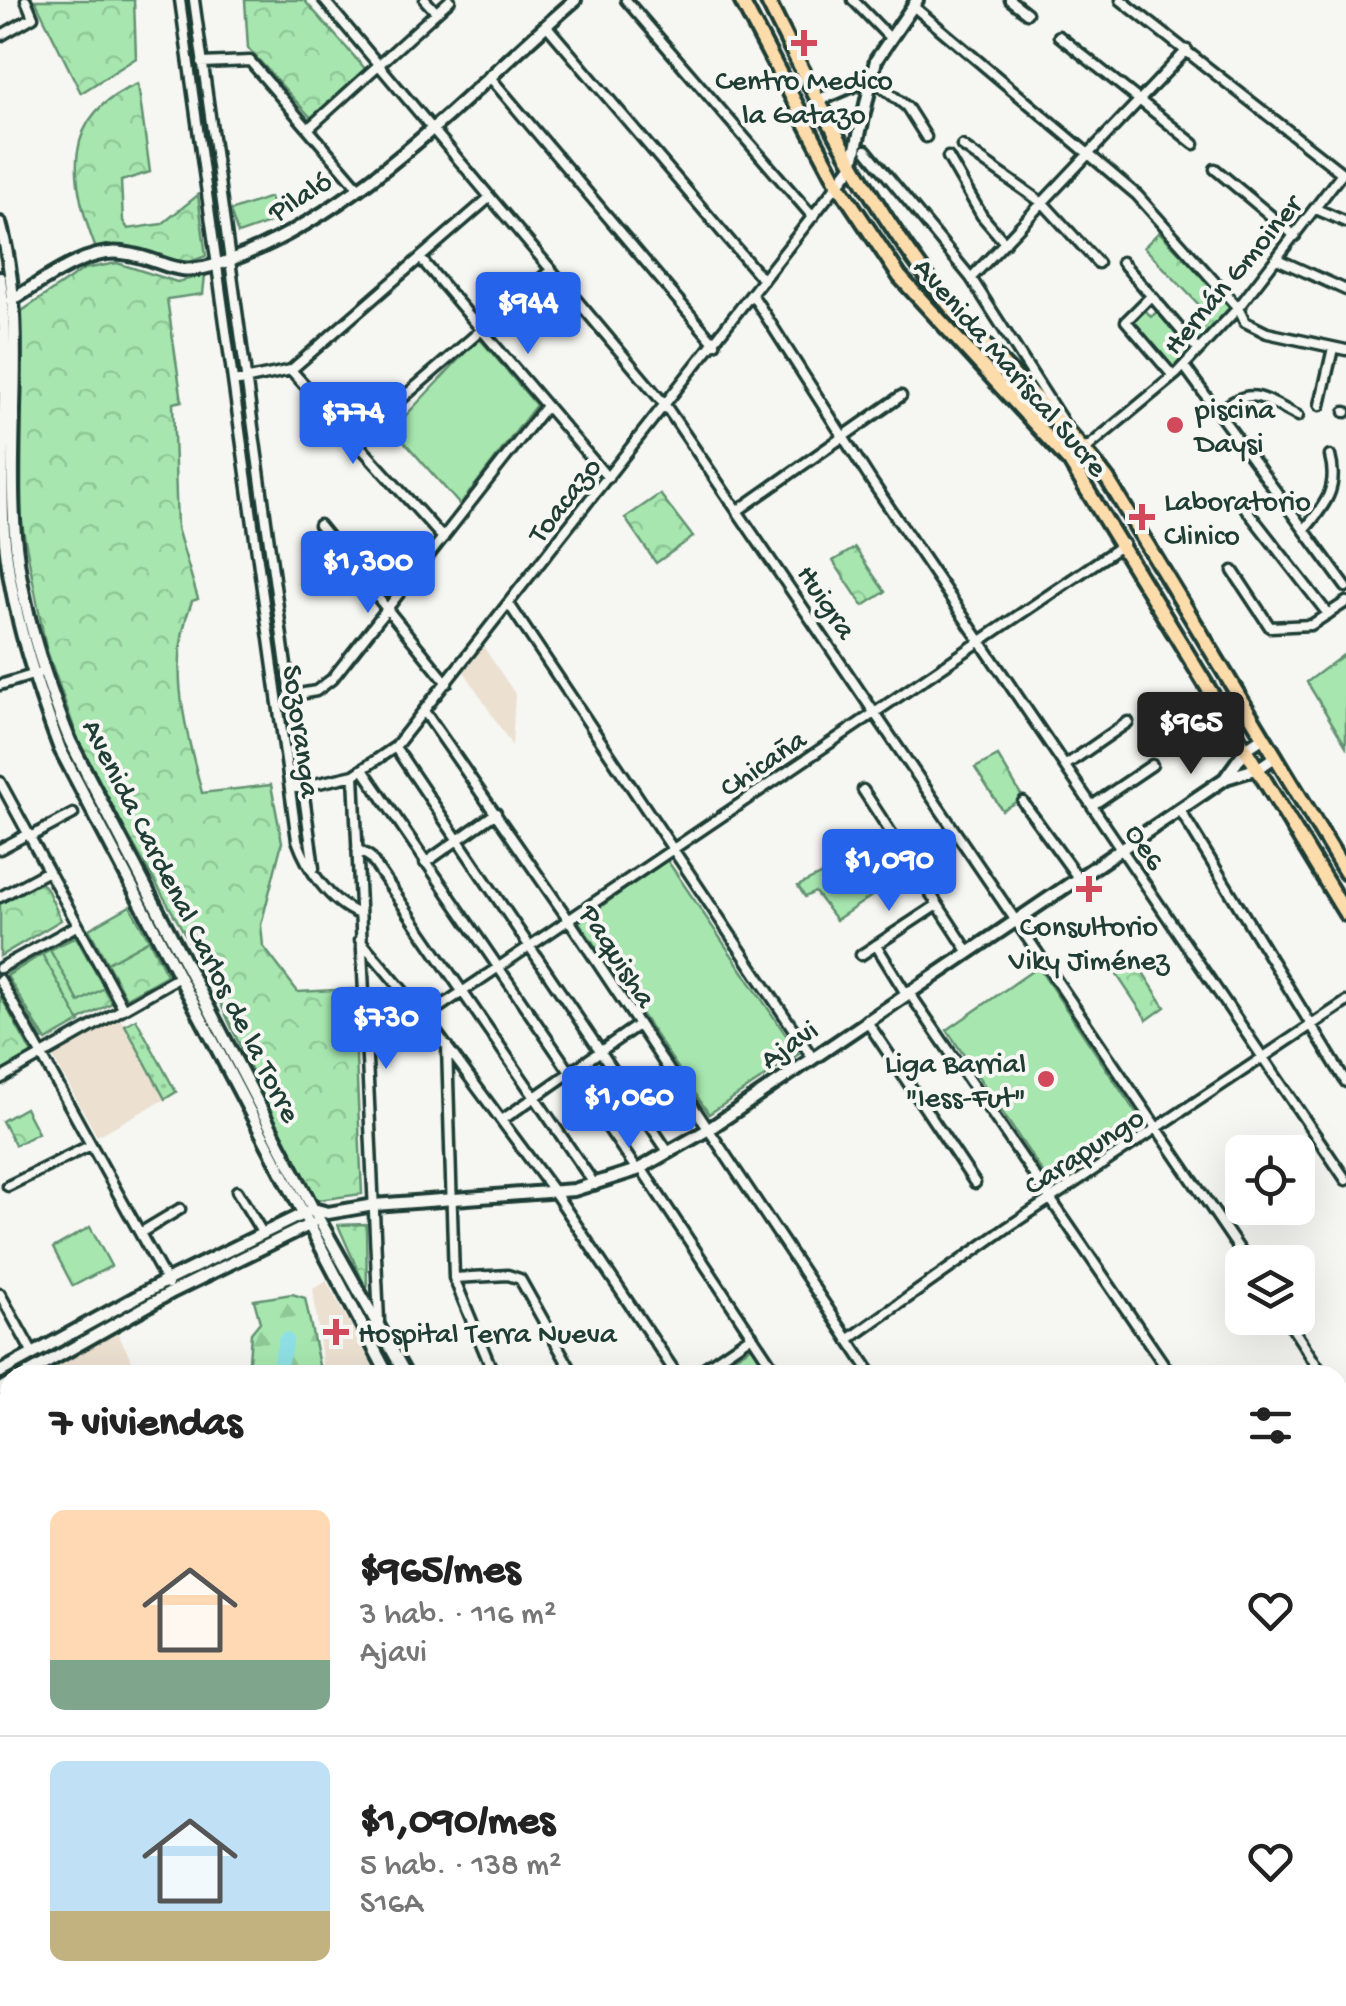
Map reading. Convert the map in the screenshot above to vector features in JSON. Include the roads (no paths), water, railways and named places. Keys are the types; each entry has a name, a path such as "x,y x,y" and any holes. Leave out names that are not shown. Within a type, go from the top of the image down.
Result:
{"main road":[{"name":"Avenida Mariscal Sucre","path":"741,0 838,184 900,276 1070,462 1124,544 1346,914"},
{"name":"Avenida Mariscal Sucre","path":"767,0 852,166 948,304 1068,430 1117,494 1346,873"}],"street":[{"path":"0,36 33,17 26,0"},
{"name":"Sozoranga","path":"180,0 205,178 244,380 314,868"},
{"name":"Sozoranga","path":"194,0 216,178 233,382 297,840 303,858 332,897 358,914"},
{"name":"Huigra","path":"324,0 665,404 740,509 1236,1245"},
{"path":"425,0 436,12"},
{"path":"309,128 450,0"},
{"name":"Pilaló","path":"6,303 67,268 102,255 122,253 186,272 222,263 314,222 575,0"},
{"path":"626,0 814,217"},
{"path":"853,0 889,38"},
{"path":"1010,0 1027,13"},
{"name":"Hernán Gmoiner","path":"1070,462 1184,366 1238,308 1342,173 1120,0"},
{"path":"838,184 852,166 870,78 889,38 915,3 1137,194 1252,328 1346,350"},
{"path":"546,25 763,280"},
{"path":"1059,36 1194,144"},
{"path":"971,278 1187,50"},
{"path":"202,63 250,61 358,187"},
{"path":"488,75 715,344"},
{"path":"817,101 870,78"},
{"path":"870,78 907,107 926,138"},
{"path":"962,146 1044,204 1098,263"},
{"path":"866,150 971,278 1068,430"},
{"path":"948,156 982,216 1006,243"},
{"path":"1215,168 1296,236"},
{"path":"205,178 216,178"},
{"name":"Toacazo","path":"288,789 354,775 396,746 838,184"},
{"path":"233,382 291,370 489,198"},
{"path":"1316,209 1346,222"},
{"name":"Avenida Cardenal Carlos de la Torre","path":"0,224 14,520 38,674 60,748 308,1216"},
{"path":"421,258 608,478"},
{"path":"1277,259 1346,290"},
{"path":"1122,262 1198,350"},
{"path":"390,408 551,270"},
{"name":"Avenida Cardenal Carlos de la Torre","path":"0,278 6,303"},
{"name":"Oe6","path":"753,296 843,436 1346,1180"},
{"path":"1151,296 1126,320 1173,376"},
{"path":"1320,405 1333,348"},
{"path":"1184,366 1346,587"},
{"path":"291,370 443,538"},
{"path":"1218,412 1234,398 1247,394 1298,416"},
{"path":"740,509 901,396"},
{"path":"288,696 325,687 546,406"},
{"path":"1305,529 1331,493 1334,472 1330,456"},
{"path":"1246,509 1328,614"},
{"path":"318,525 446,683"},
{"name":"Chicaña","path":"425,1017 1124,544"},
{"path":"1233,571 1268,626 1311,624 1346,602"},
{"path":"509,604 812,1057"},
{"path":"0,684 38,674"},
{"name":"Avenida Cardenal Carlos de la Torre","path":"38,674 383,1365"},
{"name":"Paquisha","path":"424,711 570,920 865,1365"},
{"path":"1066,766 1128,722"},
{"name":"Ajavi","path":"1226,778 1247,748 1264,736"},
{"path":"396,746 669,1153"},
{"name":"Ajavi","path":"324,1217 374,1205 555,1192 595,1185 639,1169 709,1129 1226,778 1259,768 1276,756"},
{"path":"1092,805 1152,765"},
{"path":"364,771 568,1075 639,1169 772,1365"},
{"name":"Sozoranga","path":"354,775 380,1326"},
{"path":"0,782 123,1008"},
{"path":"863,790 968,951"},
{"path":"1023,802 1078,878"},
{"path":"1180,810 1346,1082"},
{"path":"425,863 496,813"},
{"path":"0,849 74,814"},
{"path":"357,849 370,857 595,1185"},
{"path":"0,897 48,871"},
{"path":"861,954 937,904"},
{"path":"0,968 78,925"},
{"path":"360,940 425,1017 555,1192 671,1365"},
{"path":"876,945 1164,1365"},
{"path":"0,1079 179,977"},
{"path":"0,980 172,1292"},
{"name":"Carapungo","path":"848,1340 1050,1198 1346,1002"},
{"path":"866,1020 975,1183"},
{"path":"502,1120 638,1025"},
{"path":"447,1046 448,1200 454,1278 490,1365"},
{"path":"8,1186 91,1145"},
{"path":"237,1190 263,1234"},
{"path":"140,1233 180,1209"},
{"path":"13,1365 166,1281 308,1216"},
{"path":"43,1365 308,1216"},
{"name":"Avenida Cardenal Carlos de la Torre","path":"308,1216 324,1217 401,1365"},
{"path":"454,1278 508,1275 520,1279 568,1365"},
{"path":"0,1294 33,1354"},
{"path":"708,1365 752,1335"},
{"path":"1297,1335 1317,1365"}],"waterway":[{"path":"280,1365 286,1340"}],"place":[{"name":"Centro Medico la Gatazo","path":"804,43"},
{"name":"piscina Daysi","path":"1175,425"},
{"name":"Laboratorio Clinico","path":"1142,517"},
{"name":"Consultorio Viky Jiménez","path":"1089,889"},
{"name":"Liga Barrial \"Iess-Fut\"","path":"1046,1079"},
{"name":"Hospital Terra Nueva","path":"336,1332"}]}
